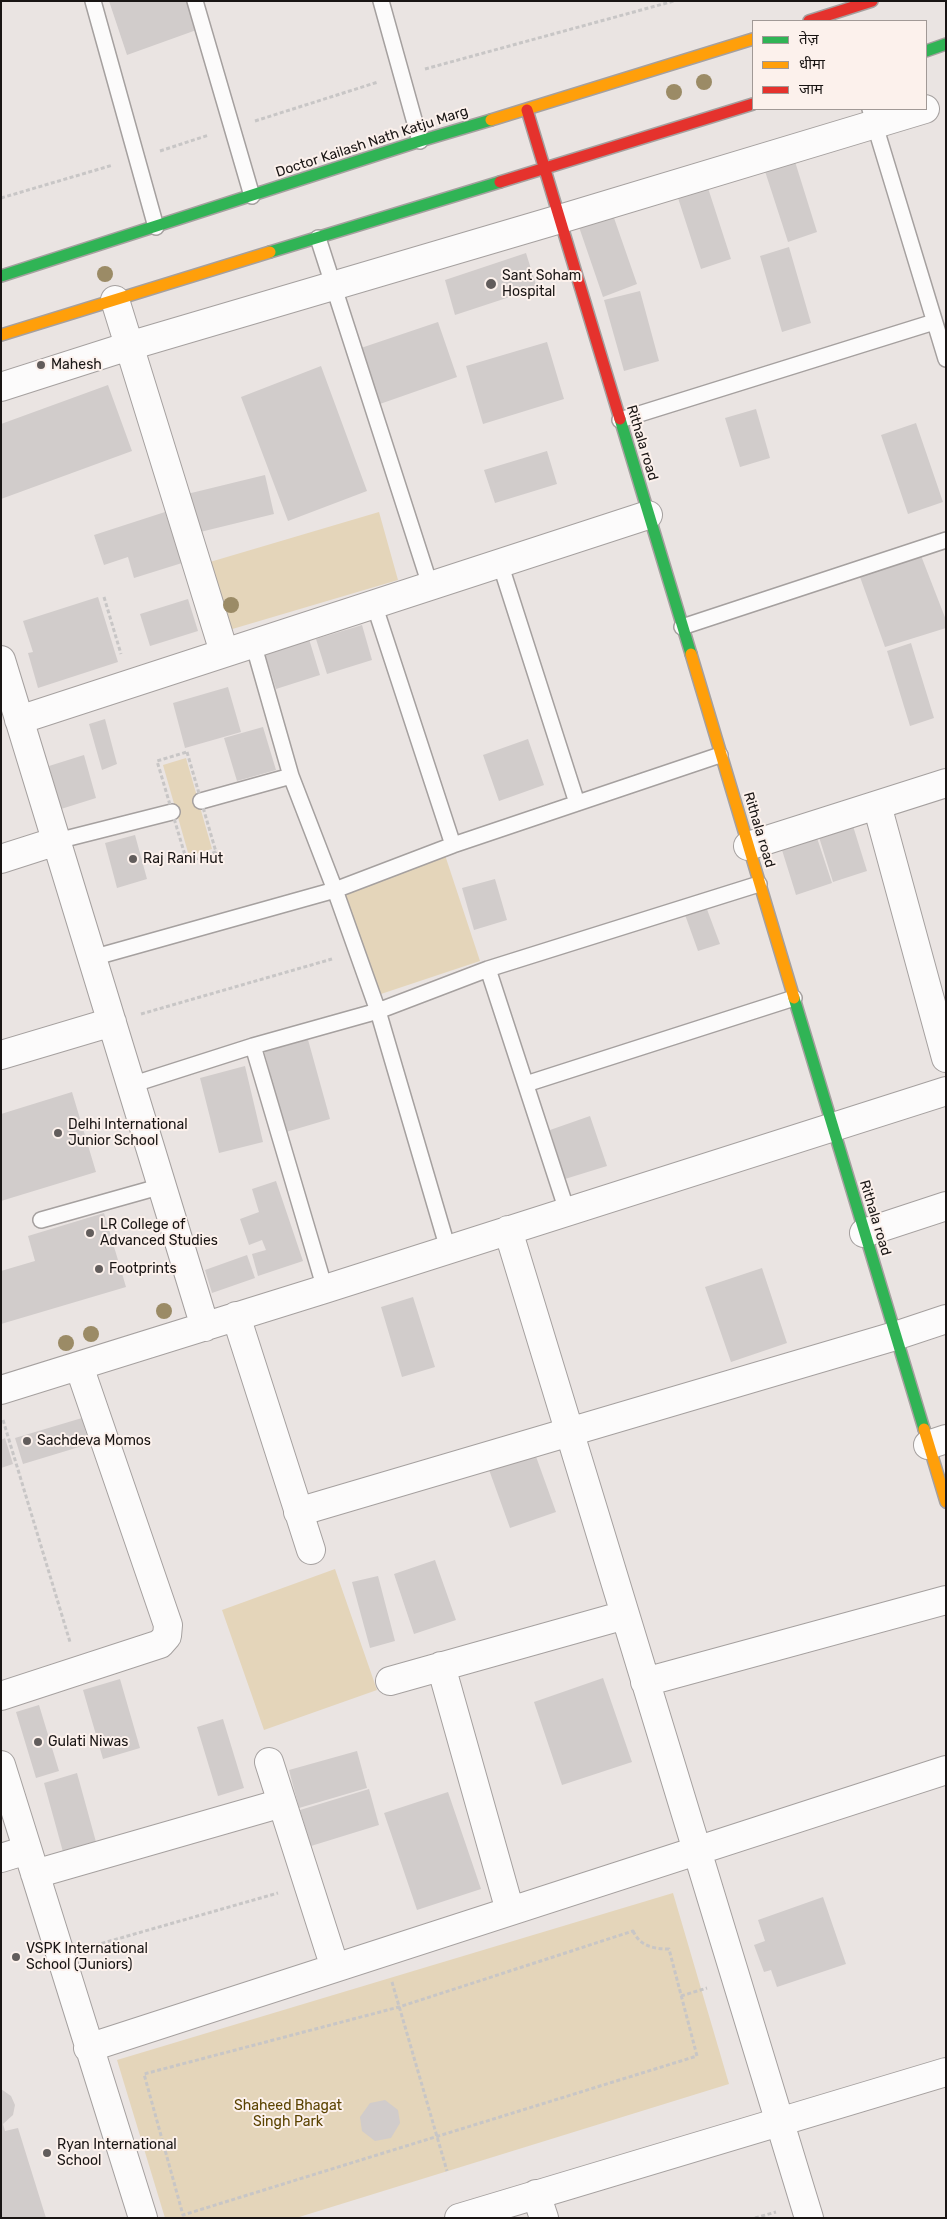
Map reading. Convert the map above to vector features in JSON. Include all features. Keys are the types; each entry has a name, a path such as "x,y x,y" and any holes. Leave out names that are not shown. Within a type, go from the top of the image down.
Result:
{"main road":[{"path":"812,20 872,1"},
{"name":"Doctor Kailash Nath Katju Marg","path":"1,276 420,141 527,110 752,39"},
{"path":"927,51 946,44"},
{"path":"1,335 752,104"},
{"name":"Rithala road","path":"527,110 895,1336 937,1442 945,1500"}],"street":[{"path":"927,108 946,102"},
{"path":"1,387 129,346 560,219 872,116 917,110"},
{"path":"114,300 224,652"},
{"path":"19,720 648,515"},
{"path":"3,670 205,1327"},
{"path":"748,846 946,783"},
{"path":"878,805 946,1058"},
{"path":"1,859 57,841"},
{"path":"1,1055 112,1022"},
{"path":"1,1390 325,1290 448,1249 946,1091"},
{"path":"864,1233 946,1206"},
{"path":"508,1230 809,2218"},
{"path":"236,1316 311,1550"},
{"path":"298,1512 895,1336 946,1319"},
{"path":"1,1696 160,1644 167,1636 168,1625 79,1366"},
{"path":"645,1682 946,1600"},
{"path":"390,1680 625,1615"},
{"path":"441,1666 510,1911"},
{"path":"268,1762 335,1968"},
{"path":"1,1765 88,2048 143,2218"},
{"path":"88,2048 946,1770"},
{"path":"1,1858 31,1862 282,1803"},
{"path":"458,2218 540,2206 779,2122 946,2072"}],"lane":[{"path":"93,1 156,227"},
{"path":"194,1 252,196"},
{"path":"381,1 420,141"},
{"path":"872,116 946,360"},
{"path":"318,238 430,585"},
{"path":"620,420 934,322"},
{"path":"682,627 946,540"},
{"path":"500,563 577,803"},
{"path":"374,604 454,845"},
{"path":"253,643 291,776 336,890 378,1011 448,1249"},
{"path":"92,958 336,890 454,845 720,754"},
{"path":"202,801 291,776"},
{"path":"57,841 172,812"},
{"path":"131,1085 253,1046 378,1011 488,969 759,884"},
{"path":"488,969 567,1211"},
{"path":"526,1084 794,998"},
{"path":"253,1046 325,1290"},
{"path":"41,1220 162,1186"}],"path":[{"path":"1,198 138,158 402,75 674,1"},
{"path":"104,597 129,684"},
{"path":"112,1022 357,952"},
{"path":"1,1415 79,1672"},
{"path":"60,1956 308,1884"},
{"path":"633,1931 637,1940 648,1946 658,1949 669,1949 697,2056 437,2136 183,2216 144,2074 399,2006 633,1931"},
{"path":"391,1978 447,2171"}],"green space":[{"path":"379,512 398,580 229,630 210,562"},
{"path":"186,758 212,849 189,856 163,765"},
{"path":"445,855 480,961 378,995 343,890"},
{"path":"335,1569 377,1690 264,1730 222,1610"},
{"name":"Shaheed Bhagat Singh Park","path":"673,1893 729,2084 296,2218 165,2218 117,2060"}],"building":[{"path":"109,1 192,1 202,28 127,55"},
{"path":"792,152 817,232 788,242 762,162"},
{"path":"708,188 731,259 701,269 678,198"},
{"path":"613,215 637,284 603,297 579,227"},
{"path":"789,247 811,323 782,332 760,256"},
{"name":"Sant Soham Hospital","path":"526,253 537,288 455,315 445,280"},
{"path":"640,291 659,361 624,371 604,300"},
{"path":"438,322 457,377 377,405 358,349"},
{"path":"547,342 564,399 483,424 466,366"},
{"path":"321,366 367,491 288,521 241,397"},
{"path":"108,385 132,451 1,499 1,424"},
{"path":"756,409 770,458 740,467 725,418"},
{"path":"916,423 943,502 908,514 881,435"},
{"path":"547,451 557,484 495,503 484,470"},
{"path":"265,475 274,514 192,534 183,495"},
{"path":"165,512 182,563 134,578 128,557 104,565 94,535"},
{"path":"920,553 946,620 946,628 885,647 860,577"},
{"path":"98,597 118,662 38,688 28,653 33,652 23,621"},
{"path":"188,599 198,631 150,646 140,614"},
{"path":"362,625 372,660 327,674 316,639"},
{"path":"309,639 320,675 276,689 265,653"},
{"path":"911,643 934,718 910,726 887,651"},
{"path":"228,687 241,732 185,748 173,703"},
{"path":"105,719 117,764 102,770 89,724"},
{"path":"263,727 276,770 237,781 224,738"},
{"path":"528,739 544,785 499,801 483,755"},
{"path":"84,755 96,798 61,809 49,766"},
{"path":"853,826 867,871 833,882 819,837"},
{"path":"135,835 147,879 117,888 105,843"},
{"path":"817,838 832,883 796,895 782,850"},
{"path":"495,879 507,920 474,930 462,888"},
{"path":"705,904 720,944 698,951 684,912"},
{"path":"307,1036 330,1119 286,1132 263,1047"},
{"path":"245,1066 263,1142 219,1153 200,1078"},
{"path":"72,1092 96,1172 1,1201 1,1114"},
{"path":"590,1116 607,1166 565,1179 550,1130"},
{"path":"276,1181 303,1261 258,1276 252,1254 266,1250 262,1240 249,1245 240,1219 259,1212 252,1189"},
{"path":"104,1213 126,1287 1,1324 1,1271 35,1261 28,1236"},
{"path":"247,1255 255,1278 212,1293 205,1270"},
{"path":"762,1268 787,1343 731,1362 705,1287"},
{"path":"413,1297 435,1367 402,1377 381,1307"},
{"path":"82,1418 89,1444 23,1464 15,1438"},
{"path":"5,1438 13,1464 1,1468 1,1440"},
{"path":"534,1451 556,1512 510,1528 488,1467"},
{"path":"435,1560 456,1620 414,1634 394,1574"},
{"path":"378,1576 395,1641 370,1648 352,1582"},
{"path":"603,1678 632,1762 562,1785 534,1702"},
{"path":"120,1679 140,1748 103,1759 83,1690"},
{"name":"Gulati Niwas","path":"39,1705 59,1771 36,1778 16,1712"},
{"path":"223,1719 244,1788 218,1796 197,1727"},
{"path":"357,1751 367,1788 299,1808 289,1770"},
{"path":"77,1773 96,1842 63,1852 44,1783"},
{"path":"369,1789 379,1825 311,1846 300,1810"},
{"path":"448,1792 481,1889 417,1910 384,1813"},
{"path":"823,1897 846,1964 777,1987 771,1970 764,1972 754,1945 765,1941 758,1920"},
{"path":"1,2089 11,2096 15,2105 13,2115 3,2124 5,2131 18,2128 46,2218 1,2218"},
{"path":"385,2100 398,2110 400,2123 391,2138 375,2141 362,2131 360,2117 370,2103"}],"traffic: fast":[{"path":"927,51 946,44"},
{"path":"1,276 420,141 491,120"},
{"path":"270,252 500,182"},
{"path":"620,419 691,654"},
{"path":"794,998 924,1429"}],"traffic: slow":[{"path":"491,120 752,39"},
{"path":"1,335 270,252"},
{"path":"691,654 794,998"},
{"path":"924,1429 946,1502"}],"traffic: jam":[{"path":"812,20 872,1"},
{"path":"500,182 752,104"},
{"path":"527,110 620,419"}],"place":[{"name":"Sant Soham Hospital","path":"491,284"},
{"name":"Mahesh","path":"41,365"},
{"name":"Raj Rani Hut","path":"133,859"},
{"name":"Delhi International Junior School","path":"58,1133"},
{"name":"LR College of Advanced Studies","path":"90,1233"},
{"name":"Footprints","path":"99,1269"},
{"name":"Sachdeva Momos","path":"27,1441"},
{"name":"Gulati Niwas","path":"38,1742"},
{"name":"VSPK International School (Juniors)","path":"16,1957"},
{"name":"Ryan International School","path":"47,2153"}]}
